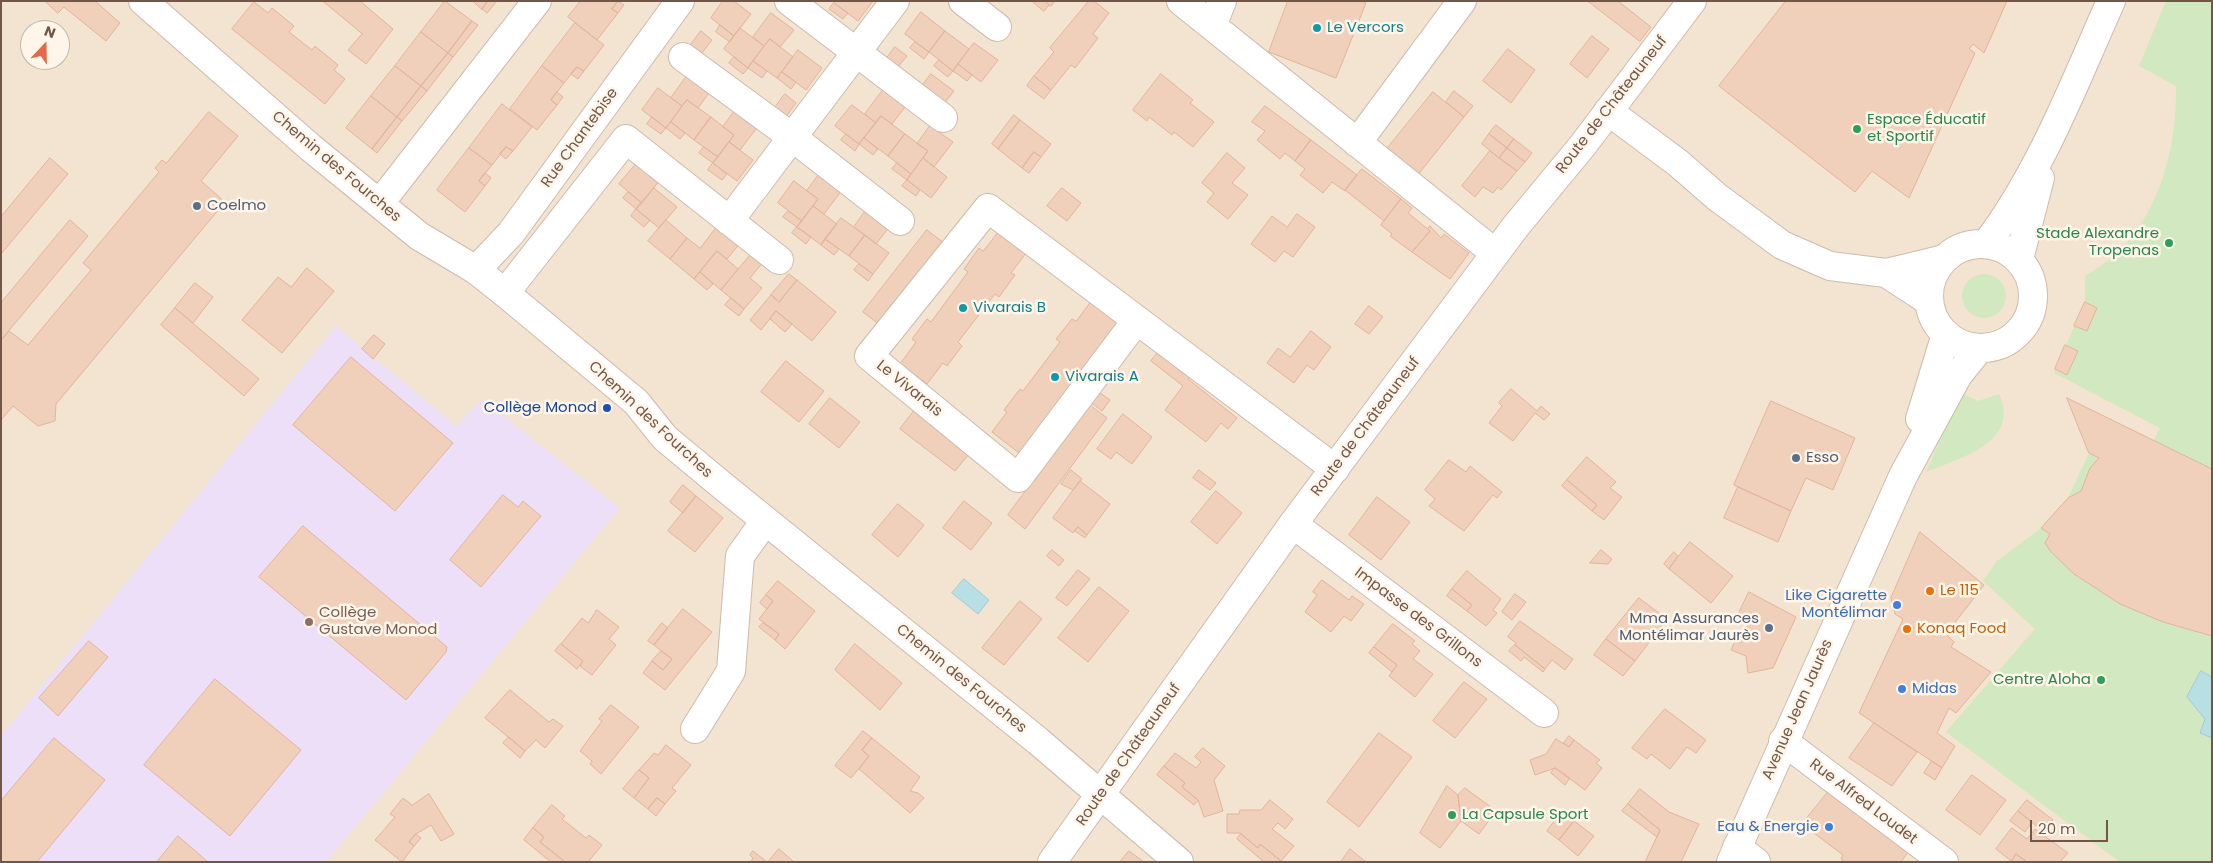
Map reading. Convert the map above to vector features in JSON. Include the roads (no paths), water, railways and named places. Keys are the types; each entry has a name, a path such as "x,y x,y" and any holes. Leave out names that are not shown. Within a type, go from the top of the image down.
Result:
{"street":[{"name":"Chemin des Fourches","path":"143,1 311,148 419,236 476,270 505,293 636,402 665,438 1102,794 1179,862"},
{"path":"380,203 537,1"},
{"name":"Rue Chantebise","path":"476,270 511,233 680,1"},
{"path":"789,1 943,118"},
{"path":"729,220 895,1"},
{"path":"963,1 997,27"},
{"path":"1181,1 1495,253"},
{"path":"1212,26 1222,1"},
{"path":"1357,143 1462,1"},
{"name":"Route de Châteauneuf","path":"1052,862 1293,524 1495,253 1608,111 1692,1"},
{"path":"1987,243 2006,219 2050,138 2111,1"},
{"path":"683,57 792,137 900,221"},
{"path":"1608,111 1678,163 1716,197 1782,246 1830,266 1886,273 1944,259"},
{"path":"2019,260 2050,138"},
{"path":"505,293 626,140 779,260"},
{"name":"Le Vivarais","path":"1136,321 1018,478 869,356 988,208 1335,469"},
{"path":"1987,243 2002,247 2027,268 2033,283 2034,300 2031,316 2022,330 2010,340 1995,347 1979,349 1963,345 1939,328 1932,315 1929,301 1930,286 1934,272 1944,259 1956,249 1971,244 1987,243"},
{"path":"1886,273 1929,301"},
{"name":"Avenue Jean Jaurès","path":"1903,476 1946,334"},
{"name":"Avenue Jean Jaurès","path":"1741,857 1783,742 1903,476 1958,375 1979,349"},
{"path":"696,729 731,672 740,556 765,521"},
{"name":"Impasse des Grillons","path":"1293,524 1544,713"},
{"name":"Rue Alfred Loudet","path":"1783,742 1944,862"}],"water":[{"path":"964,579 989,600 978,614 952,593"},
{"path":"2201,671 2212,677 2212,738 2200,733 2205,719 2187,697"}],"place":[{"name":"Le Vercors","path":"1317,28"},
{"name":"Espace Éducatif et Sportif","path":"1857,129"},
{"name":"Coelmo","path":"197,206"},
{"name":"Stade Alexandre Tropenas","path":"2169,243"},
{"name":"Vivarais B","path":"963,308"},
{"name":"Vivarais A","path":"1055,377"},
{"name":"Collège Monod","path":"607,408"},
{"name":"Esso","path":"1796,458"},
{"name":"Le 115","path":"1930,591"},
{"name":"Like Cigarette Montélimar","path":"1897,605"},
{"name":"Collège Gustave Monod","path":"309,622"},
{"name":"Mma Assurances Montélimar Jaurès","path":"1769,628"},
{"name":"Konaq Food","path":"1907,629"},
{"name":"Centre Aloha","path":"2101,680"},
{"name":"Midas","path":"1902,689"},
{"name":"La Capsule Sport","path":"1452,815"},
{"name":"Eau & Energie","path":"1829,827"}]}
